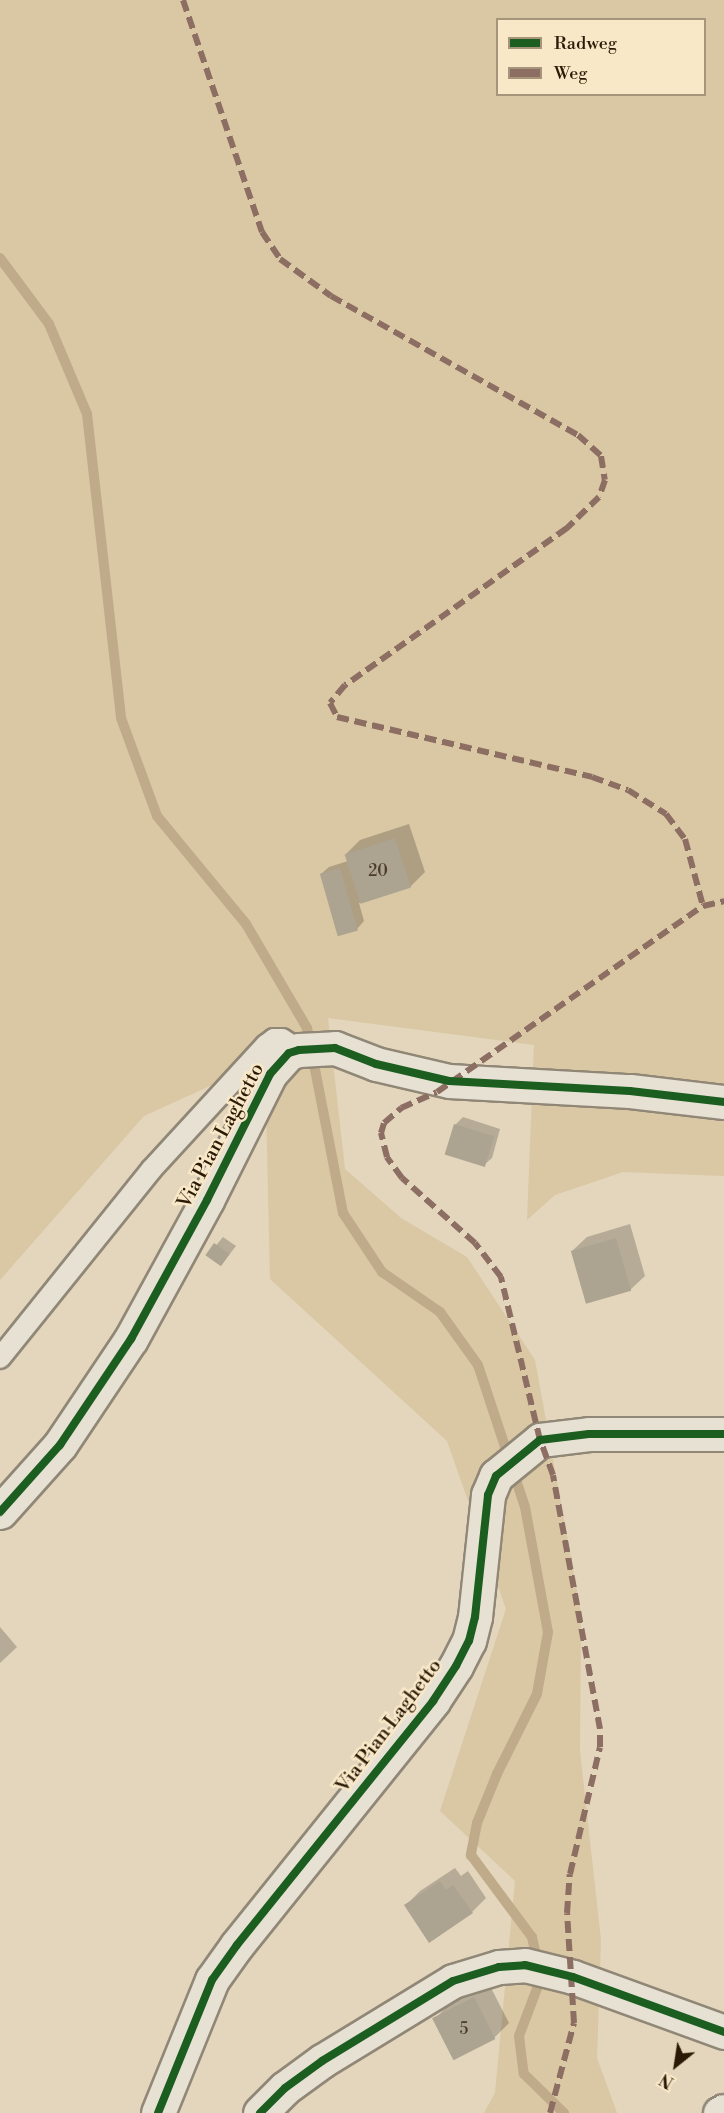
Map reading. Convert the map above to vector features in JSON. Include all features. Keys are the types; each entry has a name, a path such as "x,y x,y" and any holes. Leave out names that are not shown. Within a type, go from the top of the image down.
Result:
{"street":[{"path":"299,1050 335,1048 376,1064 450,1081 630,1091 724,1102"},
{"name":"Via Pian Laghetto","path":"0,1512 60,1445 86,1409 159,1290 270,1074 280,1061 299,1050"},
{"name":"Via Pian Laghetto","path":"158,2113 213,1980 237,1945 433,1701 456,1666 469,1641 475,1617 488,1495 501,1470 540,1440 589,1434 724,1434"},
{"path":"260,2113 285,2088 322,2061 453,1981 499,1967 525,1965 565,1975 724,2032"},
{"path":"720,2113 724,2111"}],"lane":[{"path":"0,1358 151,1170 266,1045 274,1039 282,1039 299,1050"}],"shaded area":[{"path":"0,0 724,0 724,1176 623,1172 555,1195 527,1220 534,1045 328,1018 345,1169 401,1218 467,1257 535,1360 581,1613 580,1751 601,1940 597,2058 617,2113 484,2113 495,2093 515,1881 440,1811 506,1609 447,1441 270,1279 265,1061 144,1116 0,1280"}],"building":[{"path":"395,838 411,887 361,904 345,854"},
{"path":"340,868 358,930 338,936 320,874"},
{"path":"454,1124 494,1136 485,1167 445,1155"},
{"path":"616,1238 631,1291 586,1304 571,1251"},
{"path":"214,1243 230,1254 221,1266 205,1255"},
{"path":"440,1881 446,1890 453,1885 473,1913 429,1943 404,1905"},
{"path":"474,1997 495,2039 453,2060 432,2018"}],"waterway":[{"path":"0,258 49,324 87,414 121,718 157,816 246,924 307,1028 343,1213 382,1272 440,1312 478,1365 525,1507 548,1632 537,1694 497,1774 477,1823 471,1855 532,1937 541,1978 519,2036 524,2074 564,2113"}],"marked path":[{"path":"183,0 262,232 280,259 331,296 578,435 601,456 605,480 599,497 567,528 345,685 330,703 337,717 592,777 628,790 666,814 685,839 703,906"},
{"path":"550,2113 574,2023 567,1913 570,1874 600,1747 600,1729 553,1475 540,1440 501,1277 475,1243 402,1178 387,1157 381,1133 384,1123 401,1108 437,1092 703,906 724,901"}],"cycle path":[{"path":"0,1512 60,1445 131,1339 207,1200 270,1074 289,1053 299,1050 335,1048 376,1064 449,1081 630,1091 724,1102"},
{"path":"158,2113 212,1980 237,1945 433,1701 456,1666 469,1641 475,1617 488,1495 496,1476 540,1440 589,1434 724,1434"},
{"path":"260,2113 285,2088 322,2061 453,1981 499,1967 525,1965 573,1977 724,2032"}]}
